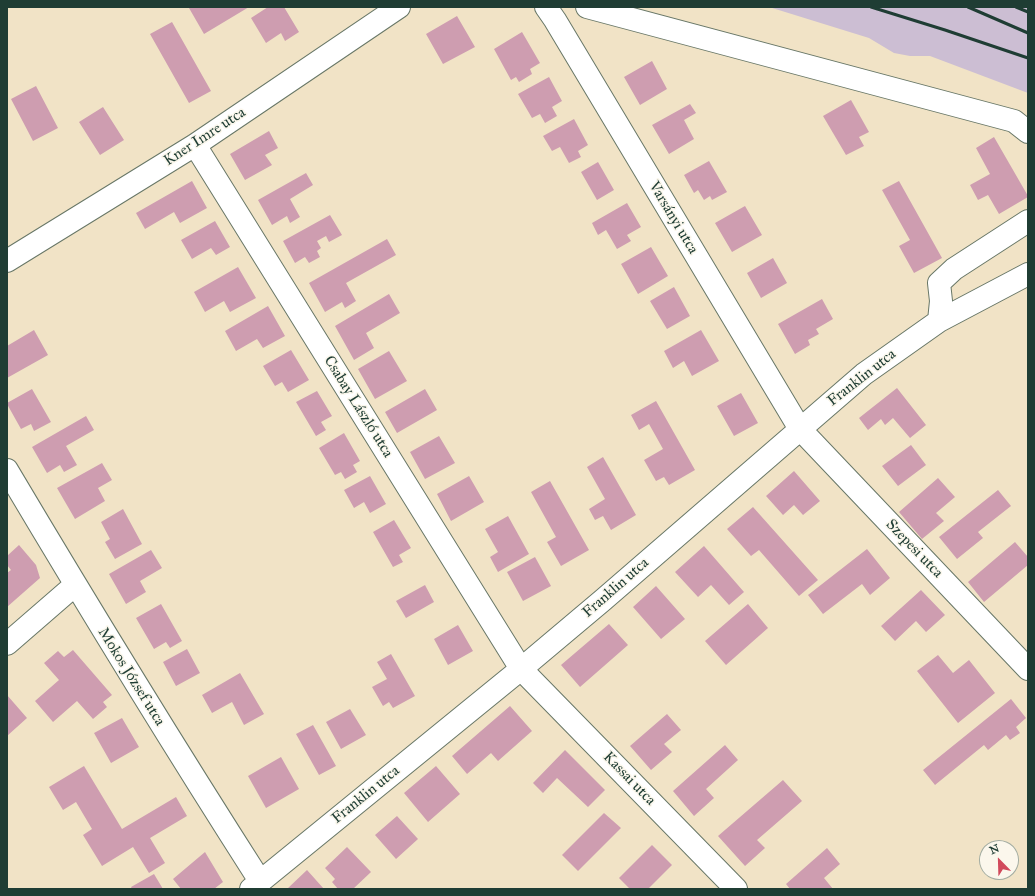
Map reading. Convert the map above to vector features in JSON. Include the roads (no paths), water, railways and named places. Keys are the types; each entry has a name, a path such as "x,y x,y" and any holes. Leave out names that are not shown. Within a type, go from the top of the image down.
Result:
{"street":[{"name":"Kner Imre utca","path":"7,261 195,145 399,7"},
{"name":"Varsányi utca","path":"546,7 800,429"},
{"path":"587,7 1014,121 1028,132"},
{"name":"Csabay László utca","path":"195,145 521,669"},
{"path":"939,320 941,301 939,283 954,269 1028,220"},
{"name":"Franklin utca","path":"255,885 521,669 864,374 939,320 1028,274"},
{"name":"Szepesi utca","path":"800,429 1028,669"},
{"name":"Mokos József utca","path":"7,470 75,585 196,780 255,885"},
{"path":"7,644 75,585"},
{"name":"Kassai utca","path":"521,669 736,889"}],"railway":[{"path":"871,7 1028,58"},
{"path":"968,7 1028,33"},
{"path":"1016,7 1028,12"}]}
